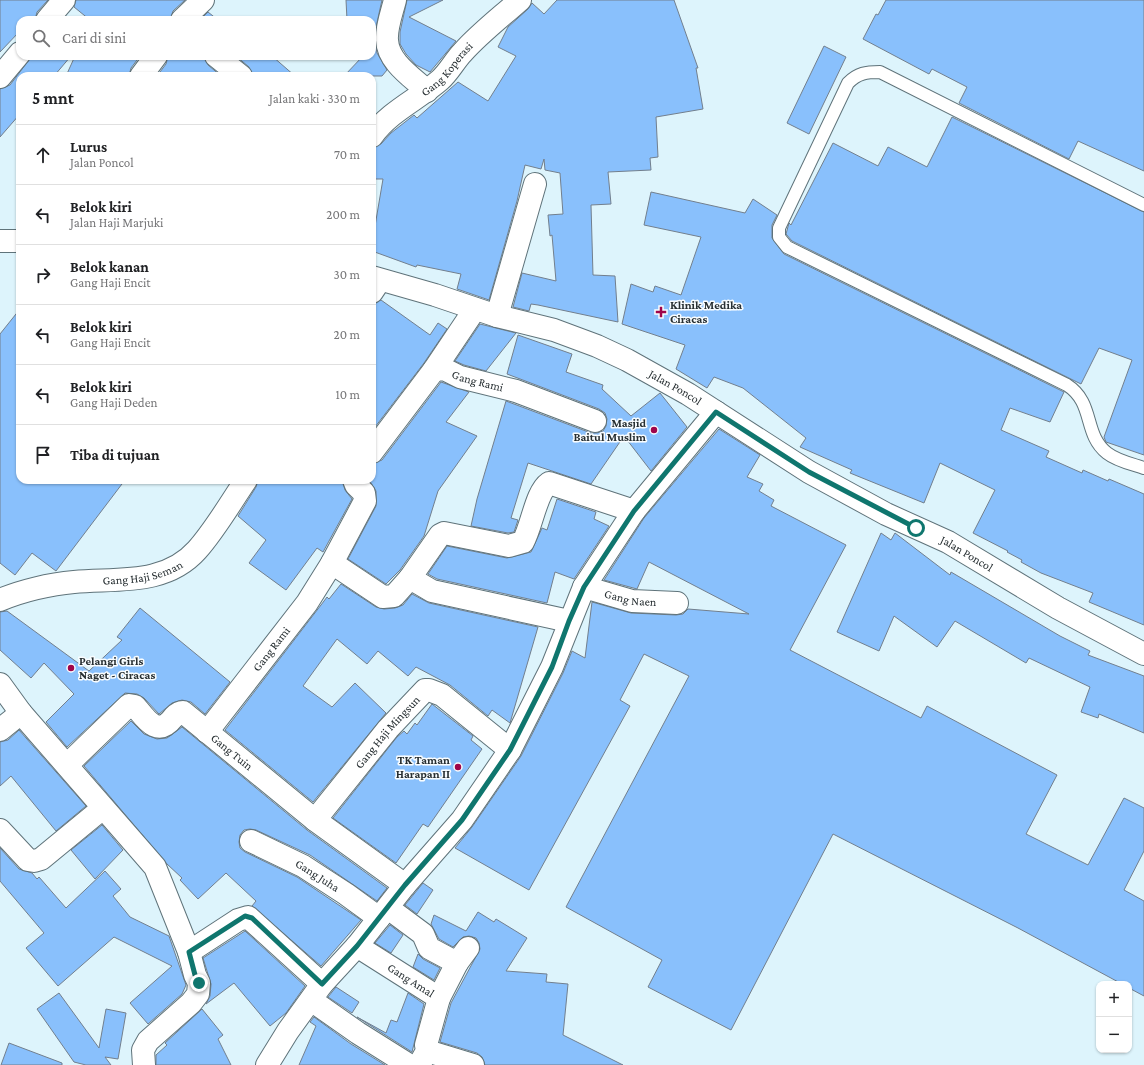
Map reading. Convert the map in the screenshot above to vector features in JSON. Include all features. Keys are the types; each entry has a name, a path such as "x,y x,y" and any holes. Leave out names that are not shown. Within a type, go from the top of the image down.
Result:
{"street":[{"path":"50,16 64,0"},
{"path":"186,16 202,0"},
{"path":"395,0 387,34 390,52 395,61 427,91"},
{"name":"Gang Koperasi","path":"376,131 401,107 427,91 441,79 463,52 520,0"},
{"path":"0,77 16,58"},
{"path":"144,72 153,60"},
{"path":"221,60 236,72"},
{"path":"497,316 535,184"},
{"path":"0,241 16,240"},
{"name":"Jalan Poncol","path":"376,283 435,295 497,316 554,330 597,346 627,360 716,412 809,472 886,514 948,542 1058,608 1144,654"},
{"path":"376,447 434,370 475,309"},
{"name":"Gang Rami","path":"434,370 444,369 460,377 516,391 595,420"},
{"path":"267,1065 288,1031 316,992 357,946 405,885 462,820 510,750 552,667 569,621 584,587 634,511 716,412"},
{"path":"332,562 387,598 394,596 410,578 440,535 444,533 509,546 523,542 528,533 540,497 545,486 549,483 634,511"},
{"name":"Gang Haji Seman","path":"0,600 34,590 73,582 132,580 159,574 180,564 197,550 243,484"},
{"name":"Gang Rami","path":"206,732 307,603 332,562 365,501 364,493 356,484"},
{"path":"410,578 432,591 569,621"},
{"name":"Gang Naen","path":"584,587 632,601 677,603"},
{"path":"0,684 21,713 155,868 189,952 195,975 199,983 198,994 191,1004 148,1041 142,1050 144,1065"},
{"name":"Gang Haji Mingsun","path":"315,820 388,728 424,690 429,690 442,695 510,750"},
{"name":"Gang Tuin","path":"67,765 128,705 135,706 149,723 154,726 168,725 178,713 183,712 315,820 405,885"},
{"path":"0,730 21,713"},
{"path":"0,830 28,860 34,861 41,859 103,808"},
{"name":"Gang Juha","path":"251,841 303,866 346,894 423,934 429,948 462,956 439,998"},
{"path":"189,952 238,920 248,917 316,992 358,1034 409,1065"},
{"name":"Gang Amal","path":"357,946 439,998 423,1058 473,1065"}],"lane":[{"path":"1144,205 880,72 866,72 855,76 848,83 779,228 779,237 787,247 1077,391 1082,400 1094,438 1100,447 1115,458 1144,468"}],"building":[{"path":"0,0 48,0 37,12 36,16 16,16 16,35 0,52"},
{"path":"76,0 185,0 173,11 171,16 85,16 74,7"},
{"path":"346,0 382,0 376,27 376,16 347,16"},
{"path":"407,0 443,0 409,17 456,41 430,72 416,65 406,54 400,44 400,32"},
{"path":"557,0 674,0 698,68 696,68 703,109 656,117 658,157 650,158 651,170 608,172 611,204 591,205 593,275 615,276 618,322 531,304 529,311 513,307 522,273 556,281 552,235 550,236 548,215 563,214 560,173 545,170 544,159 541,169 525,165 517,201 489,300 457,289 461,274 417,265 416,267 376,252 376,220 383,179 376,179 376,146 381,144 391,133 414,115 417,118 458,82 488,101 516,56 498,47 508,27 528,9 532,3 544,14"},
{"path":"886,0 1144,0 1144,171 1078,141 1069,159 959,103 967,87 932,69 929,74 863,39 876,14 878,15"},
{"path":"208,12 213,16 204,16"},
{"path":"824,46 846,57 809,134 787,123"},
{"path":"376,47 377,53 387,70 382,76 376,76 376,72 348,72 359,60 376,60"},
{"path":"29,60 68,60 57,72 20,72"},
{"path":"73,60 137,60 130,72 68,72"},
{"path":"167,60 206,60 208,65 216,72 160,72"},
{"path":"241,60 277,60 290,72 251,72 249,67"},
{"path":"16,77 16,119 0,137 0,89 10,85"},
{"path":"952,117 1144,212 1144,455 1106,442 1104,437 1132,360 1099,348 1081,384 792,241 786,234 789,223 791,225 833,143 878,166 888,147 927,167"},
{"path":"651,192 745,213 753,199 777,215 772,225 772,238 784,254 1064,392 1050,422 1010,408 1001,430 1049,451 1046,457 1082,473 1083,470 1144,494 1144,625 1089,602 1093,593 1041,573 1021,562 1022,560 1007,552 1008,551 973,533 995,490 940,463 924,503 850,473 852,470 800,447 806,438 743,388 714,377 707,388 676,369 685,345 622,324 631,284 653,292 655,286 681,295 701,237 644,225"},
{"path":"381,300 430,335 438,323 447,329 424,363 376,426 376,302"},
{"path":"16,314 16,484 122,484 56,571 32,553 15,575 0,563 0,334"},
{"path":"480,324 516,333 486,371 455,361"},
{"path":"518,335 572,354 566,372 603,385 602,389 631,416 660,393 687,427 651,471 624,436 591,484 528,463 511,518 518,520 514,532 508,533 471,526 477,499 506,401 591,433 603,431 606,426 607,419 605,413 599,409 507,374"},
{"path":"441,382 469,392 446,422 477,436 438,491 424,536 400,570 386,584 348,559 376,506 376,491 372,484 376,484 376,462 382,460"},
{"path":"719,429 760,455 747,477 763,484 759,491 774,500 771,506 846,545 790,650 921,718 927,706 1057,775 1026,834 1088,865 1124,798 1144,808 1144,851 1124,890 1144,901 1144,996 1132,990 1132,981 1116,981 1018,928 833,834 731,1030 648,987 662,960 566,907 689,676 644,654 620,700 630,706 529,890 455,848 472,827 521,756 563,673 572,651 585,658 592,602 631,613 676,615 683,614 688,609 749,614 649,562 637,589 604,580 644,518"},
{"path":"257,484 343,484 345,490 352,499 323,552 317,548 286,590 249,563 266,540 238,516"},
{"path":"557,499 596,512 594,519 609,526 574,579 555,572 547,603 437,579 428,574 447,546 507,558 531,552 542,528 547,530"},
{"path":"881,533 891,540 895,533 950,575 951,572 1060,636 1090,651 1088,655 1144,676 1144,733 1099,714 1098,718 1081,712 1090,687 1029,658 1026,663 955,621 937,647 894,616 879,651 837,632"},
{"path":"341,584 376,607 384,609 395,608 403,605 412,594 429,603 538,627 510,723 492,710 488,716 450,685 416,667 408,676 378,651 367,664 337,639 303,686 332,707 355,683 386,713 313,802 225,730 327,597 329,599"},
{"path":"140,608 230,682 205,714 191,702 182,700 172,703 159,714 144,698 137,694 125,693 67,747 46,722 74,694 44,663 31,678 0,650 0,612 7,611 89,671 122,640 117,637"},
{"path":"432,704 473,736 471,740 482,749 428,827 423,824 396,863 333,818 397,737 404,731 407,734 415,723 417,725"},
{"path":"131,721 144,734 157,739 167,738 182,727 307,830 387,888 377,901 310,855 256,830 244,830 240,835 239,842 240,848 245,852 297,877 361,920 321,966 252,906 256,901 226,873 198,899 180,880 182,878 167,864 84,766"},
{"path":"19,730 86,806 56,831 11,776 0,786 0,742 8,740"},
{"path":"102,825 123,850 95,879 71,850"},
{"path":"0,848 19,869 32,873 37,879 39,877 66,908 105,871 121,889 113,896 130,917 169,936 186,985 182,994 148,1024 130,1003 172,966 114,937 58,986 26,948 44,933 0,881"},
{"path":"423,883 433,890 417,914 405,905"},
{"path":"478,912 494,922 496,919 527,938 506,971 547,974 546,982 568,984 563,1035 623,1065 485,1065 482,1057 477,1053 440,1042 451,1003 480,949 476,938 469,936 463,937 453,947 439,939 431,924 434,915 466,931"},
{"path":"390,925 403,935 391,953 375,943"},
{"path":"245,931 305,986 286,1013 270,1026 234,983 206,1004 210,996 211,984 203,958"},
{"path":"418,954 423,959 440,968 434,980 413,967"},
{"path":"336,987 359,1002 352,1013 328,997"},
{"path":"59,993 99,1048 106,1009 126,1013 118,1059 105,1057 111,1065 86,1065 74,1062 37,1009"},
{"path":"408,993 424,1004 412,1052 357,1017 386,1033 391,1020 397,1022"},
{"path":"202,1009 223,1035 218,1039 231,1065 156,1065 156,1055 167,1045 165,1043"},
{"path":"314,1017 351,1044 385,1065 299,1065 316,1026 310,1022"},
{"path":"9,1043 62,1063 62,1065 1,1065"}],"place":[{"name":"Klinik Medika Ciracas","path":"661,312"},
{"name":"Masjid Baitul Muslim","path":"654,430"},
{"name":"Pelangi Girls Naget - Ciracas","path":"71,668"},
{"name":"TK Taman Harapan II","path":"458,767"}],"route":[{"path":"199,983 195,975 189,952 245,916 252,918 322,984 357,946 405,885 462,820 510,750 552,667 569,621 584,587 634,511 716,412 809,472 886,514 916,528"}]}
